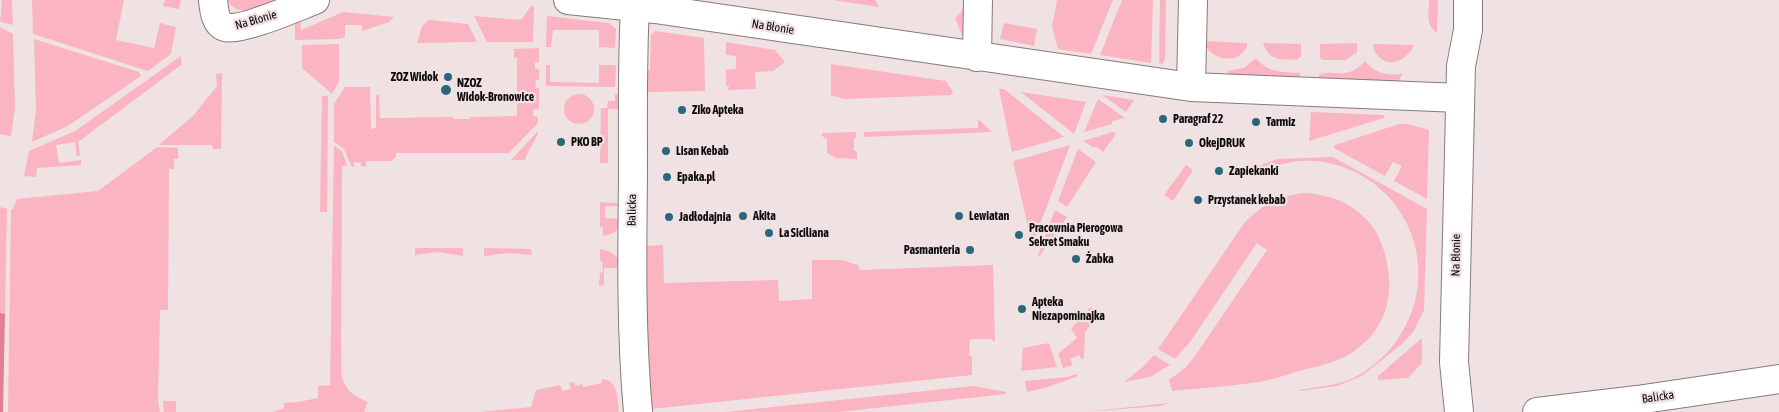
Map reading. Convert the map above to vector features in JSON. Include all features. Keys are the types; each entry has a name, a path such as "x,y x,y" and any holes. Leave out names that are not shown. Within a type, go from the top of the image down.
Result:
{"street":[{"name":"Na Błonie","path":"216,12 224,27 239,27 315,0"},
{"name":"Na Błonie","path":"568,0 635,7 1191,88 1460,98"},
{"path":"977,57 978,0"},
{"path":"1191,88 1193,0"},
{"name":"Na Błonie","path":"1459,412 1454,362 1461,66 1468,30 1468,0"},
{"name":"Balicka","path":"635,7 632,325 638,412"},
{"name":"Balicka","path":"1537,412 1637,400 1779,379"}],"shaded area":[{"path":"2,0 12,0 13,25 0,22"},
{"path":"32,0 124,0 116,40 154,48 160,23 176,27 171,54 148,71 33,34"},
{"path":"165,0 181,0 179,9 163,6"},
{"path":"227,0 278,0 258,8 244,10 232,6"},
{"path":"832,0 875,0 879,7"},
{"path":"1057,0 1113,0 1091,54 1058,49 1052,27"},
{"path":"1122,0 1153,0 1151,63 1100,55"},
{"path":"1160,0 1166,0 1165,58 1163,64 1159,63"},
{"path":"1429,0 1438,0 1437,33 1429,22"},
{"path":"965,1 966,32 962,35 955,18 962,11"},
{"path":"531,6 534,6 533,42 487,42 474,16 521,20"},
{"path":"343,12 394,17 389,22 362,31 362,25 345,25 345,37 339,39 295,40 295,22 300,15 301,30"},
{"path":"547,16 609,23 616,29 615,48 599,47 599,30 553,30 551,47 546,47"},
{"path":"429,20 468,24 477,42 417,43 422,26"},
{"path":"1004,23 1037,29 1034,46 1000,39"},
{"path":"0,27 13,34 15,108 11,136 0,134"},
{"path":"655,31 704,38 705,91 648,92 645,85 645,70 650,70 651,35"},
{"path":"34,39 139,72 141,76 68,126 32,142 36,110"},
{"path":"1203,41 1247,43 1247,47 1237,57 1224,58 1211,53"},
{"path":"726,42 775,50 785,62 773,71 755,72 756,89 728,90 729,86 726,86 726,70 736,69 736,56 726,55"},
{"path":"1263,43 1301,44 1301,56 1297,60 1276,58 1268,53"},
{"path":"1357,43 1357,52 1346,60 1322,60 1320,57 1320,44"},
{"path":"339,44 339,82 332,94 302,68 302,45"},
{"path":"1374,44 1413,45 1413,48 1398,61 1387,62 1377,55 1373,48"},
{"path":"539,48 539,62 535,62 535,69 539,69 539,80 536,80 535,87 539,88 539,109 533,109 533,116 538,117 538,123 509,153 396,153 396,157 391,161 366,161 366,167 361,166 361,163 354,162 354,167 351,166 344,149 334,142 334,104 345,87 370,87 371,129 376,128 376,95 379,95 380,118 453,117 453,119 470,119 470,117 517,116 517,58 514,58 514,49"},
{"path":"181,56 181,65 78,142 80,155 77,156 75,142 56,145 59,163 81,160 81,165 37,168 36,177 24,176 29,151 75,131"},
{"path":"1256,58 1271,69 1300,73 1300,81 1229,79 1228,71 1244,68"},
{"path":"1365,61 1382,73 1403,73 1397,85 1318,80 1319,75 1352,71"},
{"path":"831,64 946,81 953,92 951,95 844,99 831,95"},
{"path":"546,65 550,65 550,82 599,83 599,65 616,65 615,87 546,86"},
{"path":"222,73 221,149 213,149 212,145 159,145 193,116 217,86 216,74"},
{"path":"999,89 1004,89 1064,137 1012,152"},
{"path":"1021,92 1086,102 1074,134"},
{"path":"579,94 590,98 594,109 590,120 579,124 568,120 564,109 568,98"},
{"path":"615,94 622,94 622,109 608,109 608,163 600,163 601,108 607,108 608,101 615,101"},
{"path":"1102,95 1134,100 1126,112"},
{"path":"322,96 328,96 327,212 320,212"},
{"path":"1098,99 1125,118 1084,132"},
{"path":"1311,112 1384,115 1384,118 1309,141"},
{"path":"978,119 992,132 864,137 864,132 978,128"},
{"path":"1399,124 1408,124 1429,130 1427,199 1394,181 1402,166 1393,162 1385,176 1334,148 1335,145"},
{"path":"538,131 525,160 511,160"},
{"path":"856,132 854,151 857,151 857,159 836,158 827,153 827,139 822,136 822,133"},
{"path":"1113,132 1116,134 1103,152 1096,146 1094,148 1083,141"},
{"path":"1070,145 1036,235 1032,245 1013,161"},
{"path":"334,146 342,151 347,166 342,166 341,374 350,392 368,402 364,412 273,412 284,408 284,403 318,398 318,386 330,385"},
{"path":"157,147 178,148 178,159 174,159 174,169 169,169 168,310 160,310 158,401 160,412 8,412 11,209 13,209 17,199 98,191"},
{"path":"1078,149 1096,162 1067,207 1058,201"},
{"path":"1333,157 1427,209 1424,310 1414,331 1403,343 1362,376 1337,386 1300,391 1345,381 1358,376 1377,362 1397,340 1411,313 1418,285 1417,257 1410,230 1396,206 1377,186 1352,171 1323,162 1285,163 1250,176 1246,170 1278,159"},
{"path":"1186,165 1193,170 1173,201 1164,195"},
{"path":"1303,193 1327,196 1349,205 1370,223 1376,233 1385,254 1389,282 1386,309 1374,332 1353,352 1325,364 1259,382 1172,391 1169,380 1186,367 1195,356 1267,250 1257,243 1190,342 1175,359 1158,349 1245,222 1258,210 1271,202"},
{"path":"600,202 616,203 621,206 605,206 605,218 621,219 620,226 616,231 603,236 603,227 600,227"},
{"path":"0,207 7,209 5,314 0,313"},
{"path":"1055,210 1067,217 1039,257 1038,255"},
{"path":"663,245 664,283 778,280 779,301 812,299 812,260 842,260 858,265 860,270 993,265 995,341 992,339 970,339 969,356 972,356 972,375 652,409 647,368 644,246"},
{"path":"415,248 463,248 463,256 438,252 415,255"},
{"path":"484,248 531,249 532,255 508,253 484,256"},
{"path":"600,249 614,255 619,260 622,268 604,268 604,286 599,285 600,273 603,272 602,261 600,261"},
{"path":"1090,307 1100,313 1085,332 1084,357 1082,360 1079,355 1070,359 1073,365 1063,368 1058,354 1077,338 1071,329"},
{"path":"0,313 5,314 3,412 0,412"},
{"path":"1422,338 1422,363 1408,378 1378,380 1378,376"},
{"path":"1049,343 1057,367 1021,371 1023,348"},
{"path":"1154,355 1170,365 1150,377 1124,382 1144,366"},
{"path":"1077,374 1078,376 1045,388 1027,392 1025,381 1067,377"},
{"path":"602,379 608,380 614,386 619,412 479,412 531,407 536,390 560,385 563,391 571,389 569,383 574,382 575,386 582,384 583,387 602,383"},
{"path":"973,386 1006,392 1006,394 838,412 725,412"},
{"path":"163,401 176,401 176,412 164,412"},
{"path":"1170,403 1160,406 1083,412"}],"place":[{"name":"ZOZ Widok","path":"448,77"},
{"name":"NZOZ Widok-Bronowice","path":"446,90"},
{"name":"Ziko Apteka","path":"682,110"},
{"name":"Paragraf 22","path":"1163,119"},
{"name":"Tarmiz","path":"1256,122"},
{"name":"PKO BP","path":"561,142"},
{"name":"OkejDRUK","path":"1189,143"},
{"name":"Lisan Kebab","path":"666,151"},
{"name":"Zapiekanki","path":"1219,171"},
{"name":"Epaka.pl","path":"667,177"},
{"name":"Przystanek kebab","path":"1198,200"},
{"name":"Akita","path":"743,216"},
{"name":"Lewiatan","path":"959,216"},
{"name":"Jadłodajnia","path":"669,217"},
{"name":"La Siciliana","path":"769,233"},
{"name":"Pracownia Pierogowa Sekret Smaku","path":"1019,235"},
{"name":"Pasmanteria","path":"970,250"},
{"name":"Żabka","path":"1076,259"},
{"name":"Apteka Niezapominajka","path":"1022,309"}]}
